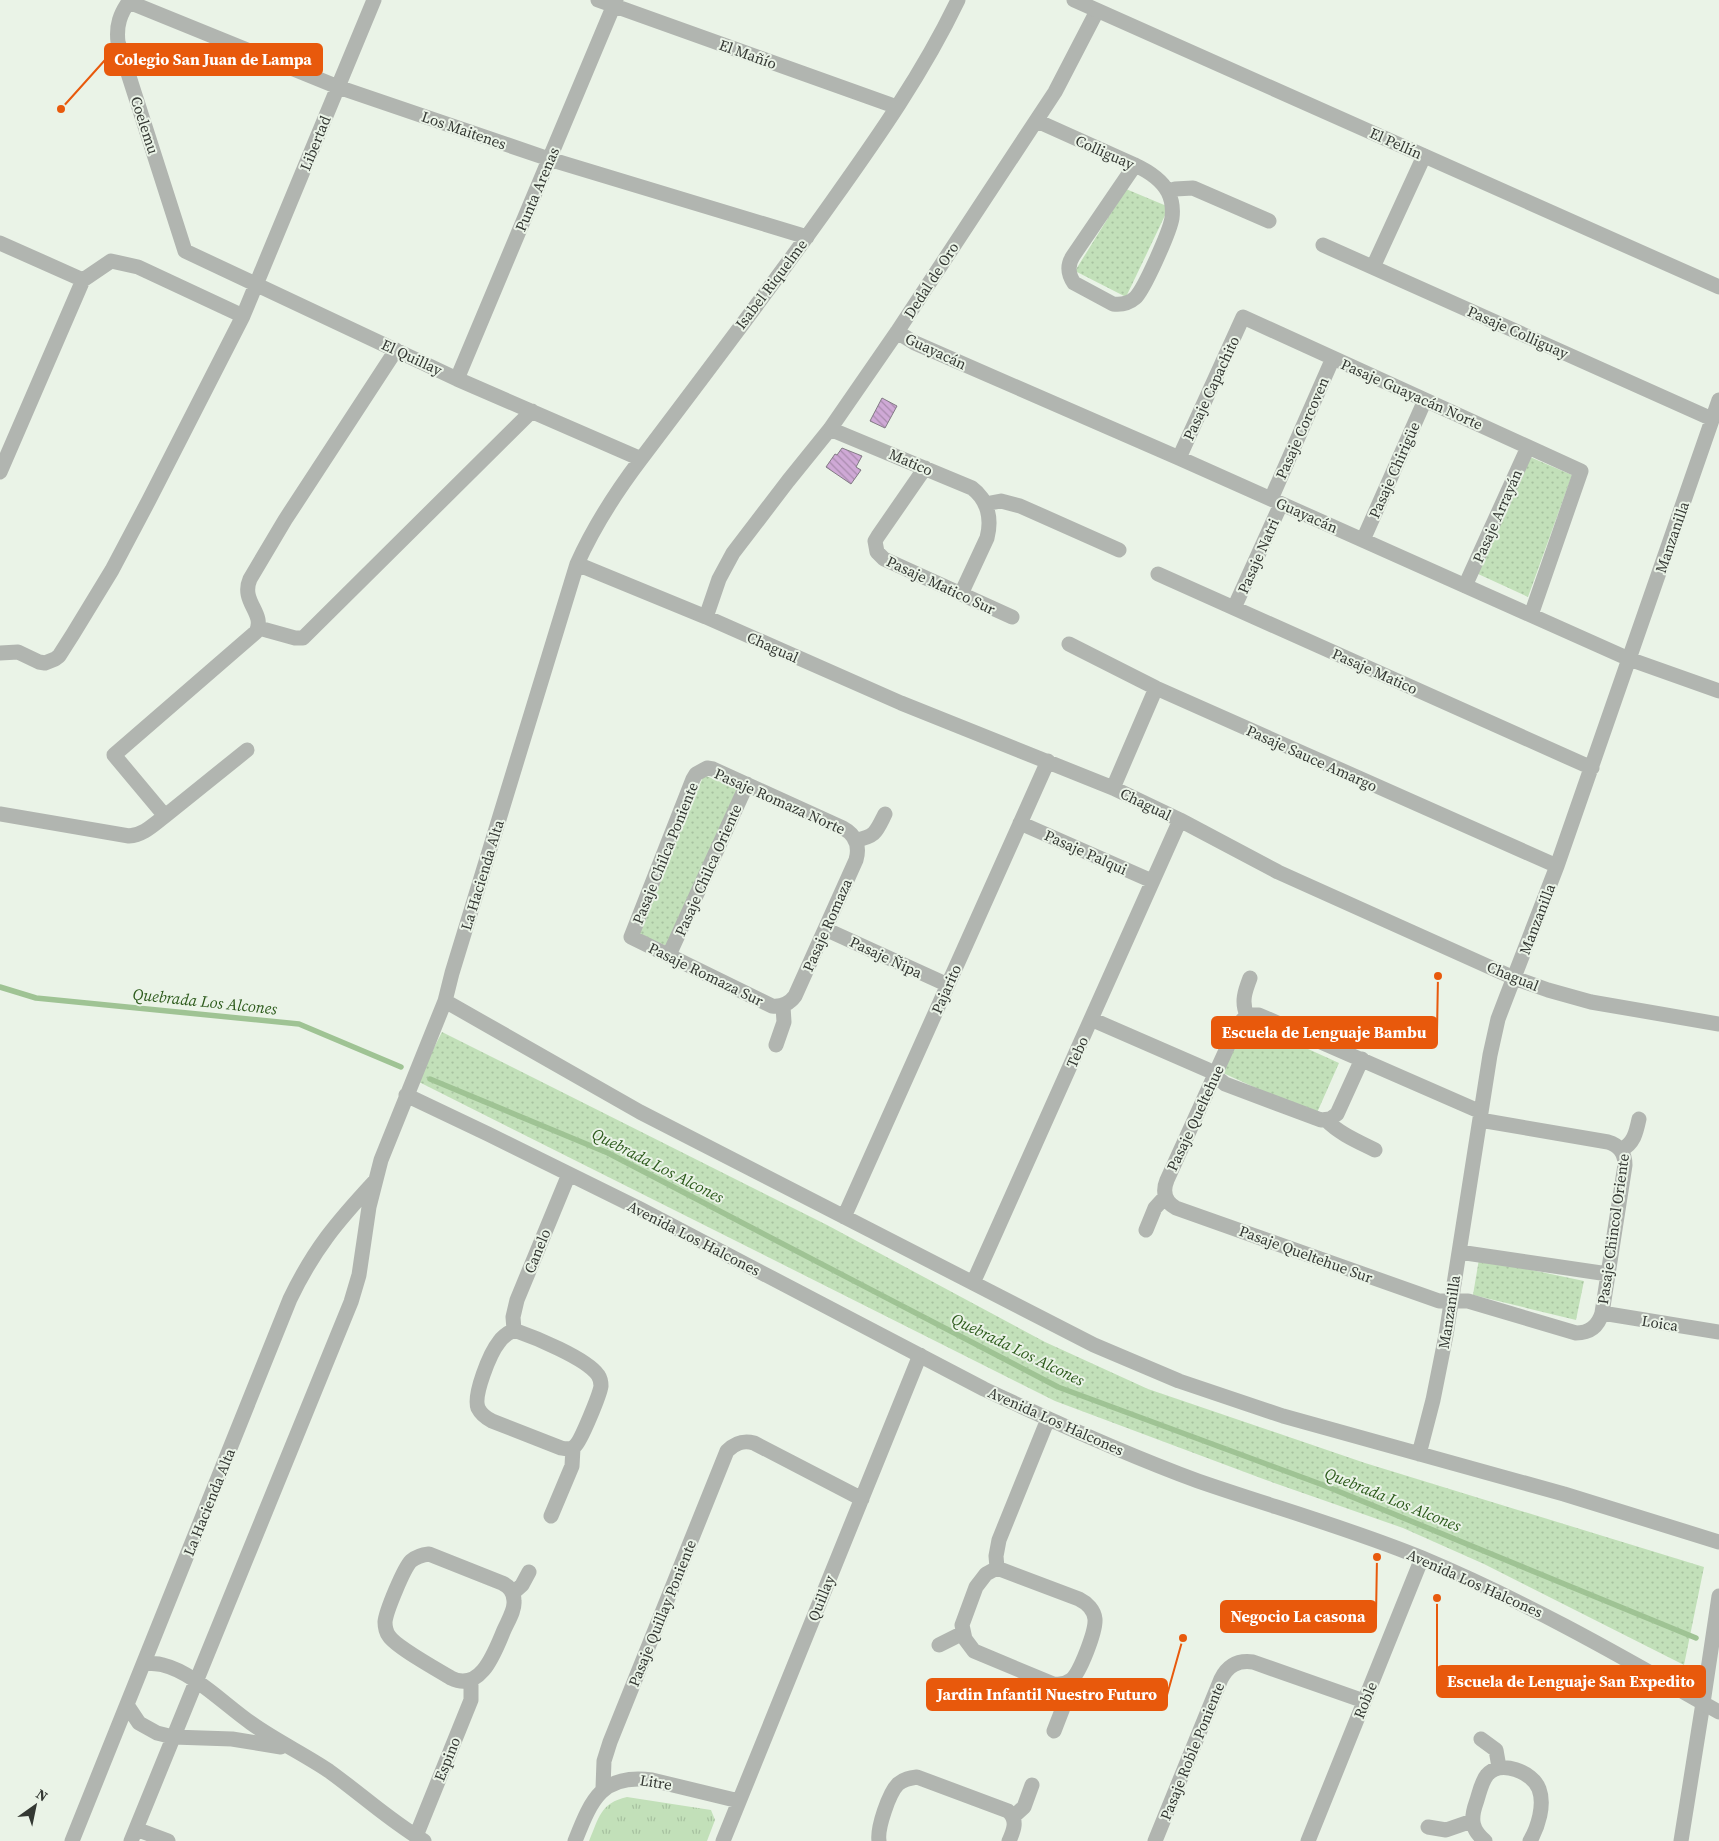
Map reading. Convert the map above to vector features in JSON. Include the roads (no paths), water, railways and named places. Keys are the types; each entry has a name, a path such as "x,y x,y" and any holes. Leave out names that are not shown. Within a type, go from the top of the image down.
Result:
{"street":[{"name":"Libertad","path":"0,653 18,652 39,662 51,662 59,656 131,535 243,316 374,0"},
{"name":"El Mañío","path":"598,0 615,3 898,107"},
{"name":"Isabel Riquelme","path":"578,564 599,520 641,458 807,238 898,107 935,46 958,0"},
{"name":"El Pellín","path":"1074,0 1719,287"},
{"name":"Los Maitenes","path":"129,1 338,87 549,159 807,238"},
{"name":"Coelemu","path":"129,1 122,11 118,22 118,42 185,251"},
{"name":"Punta Arenas","path":"457,379 615,3"},
{"name":"Dedal de Oro","path":"706,617 719,579 733,553 830,429 897,332 1037,121 1072,62 1097,10"},
{"name":"Colliguay","path":"1037,121 1136,165 1156,178 1168,192"},
{"path":"1373,267 1424,156"},
{"path":"1136,165 1070,261 1069,272 1071,278 1078,286 1113,304 1127,303 1133,300 1141,290 1171,224 1173,209 1168,192 1176,189 1193,188 1269,221"},
{"path":"0,243 83,280"},
{"name":"Pasaje Colliguay","path":"1323,244 1712,419"},
{"name":"El Quillay","path":"185,251 457,379 641,458"},
{"path":"0,472 83,280 111,260 138,267 243,316"},
{"name":"Pasaje Guayacán Norte","path":"1243,318 1581,471 1531,615"},
{"name":"Pasaje Capachito","path":"1179,458 1243,318"},
{"name":"Guayacán","path":"897,332 915,343 1179,458 1629,659 1719,691"},
{"path":"165,816 114,755 253,636 259,628 258,617 248,595 247,589 250,579 285,520 396,350"},
{"name":"Pasaje Corcoven","path":"1276,501 1333,358"},
{"name":"Pasaje Chirigüe","path":"1362,540 1425,400"},
{"name":"Manzanilla","path":"1419,1454 1440,1367 1493,1037 1592,768 1719,400"},
{"path":"259,628 294,638 304,638 532,411"},
{"name":"Matico","path":"830,429 972,488 980,495 985,504"},
{"name":"Pasaje Arrayán","path":"1465,586 1528,447"},
{"name":"Pasaje Matico Sur","path":"925,468 875,541 876,552 884,559 1012,617"},
{"name":"Pasaje Natri","path":"1234,608 1276,501"},
{"path":"961,594 987,538 990,519 985,504 1001,502 1016,504 1119,550"},
{"name":"Chagual","path":"578,564 706,617 901,703 1113,788 1180,820 1278,872 1514,978 1591,1002 1719,1024"},
{"name":"La Hacienda Alta","path":"133,1835 351,1302 363,1254 369,1207 375,1181 388,1139 445,1000 456,958 578,564"},
{"name":"Pasaje Matico","path":"1158,574 1592,768"},
{"name":"Pasaje Sauce Amargo","path":"1069,644 1156,688 1557,866"},
{"path":"1113,788 1156,688"},
{"path":"0,814 137,836 247,750"},
{"name":"Pajarito","path":"844,1216 1048,761"},
{"name":"Pasaje Romaza Norte","path":"701,770 713,769 747,784 844,828 856,840"},
{"name":"Pasaje Chilca Poniente","path":"631,937 693,779 701,770"},
{"name":"Pasaje Chilca Oriente","path":"669,956 747,784"},
{"path":"856,840 874,835 885,814"},
{"name":"Tebo","path":"973,1283 1180,820"},
{"name":"Pasaje Palqui","path":"1020,823 1152,882"},
{"name":"Pasaje Romaza","path":"783,1006 795,996 856,860 858,853 856,840"},
{"name":"Pasaje Ñipa","path":"825,929 948,985"},
{"name":"Pasaje Romaza Sur","path":"631,937 772,1006 783,1006"},
{"path":"1250,978 1243,1004 1247,1015 1260,1014 1480,1116 1613,1143 1621,1150"},
{"path":"445,1000 640,1112 1094,1345 1179,1381 1283,1416 1564,1494 1719,1542"},
{"path":"776,1045 784,1022 783,1006"},
{"name":"Pasaje Queltehue","path":"1146,1230 1156,1208 1166,1197 1164,1186 1240,1022 1247,1015"},
{"path":"1091,1019 1208,1070 1225,1084 1316,1119 1326,1120 1338,1114 1362,1060"},
{"name":"Avenida Los Halcones","path":"406,1095 570,1174 984,1389 1048,1419 1196,1480 1373,1539 1422,1558 1556,1620 1719,1712"},
{"name":"Pasaje Chincol Oriente","path":"1602,1313 1625,1165 1621,1150 1634,1138 1639,1119"},
{"path":"1326,1120 1335,1129 1348,1137 1375,1150"},
{"name":"Canelo","path":"514,1330 513,1317 518,1300 570,1174"},
{"name":"La Hacienda Alta","path":"72,1841 290,1299 313,1255 338,1221 375,1181"},
{"name":"Pasaje Queltehue Sur","path":"1166,1197 1176,1208 1438,1301 1468,1301 1576,1333 1592,1329 1597,1325 1602,1313"},
{"path":"1459,1252 1608,1274"},
{"name":"Loica","path":"1602,1313 1719,1332"},
{"path":"551,1516 572,1466 573,1448 580,1439 600,1390 600,1379 595,1372 570,1355 514,1330 503,1337 495,1347 478,1389 478,1408 486,1418 492,1421 561,1448 573,1448"},
{"name":"Quillay","path":"723,1841 920,1355"},
{"path":"997,1568 996,1556 999,1540 1048,1419"},
{"name":"Pasaje Quillay Poniente","path":"604,1788 604,1761 610,1742 727,1451 742,1442 754,1443 862,1499"},
{"path":"429,1554 435,1556 506,1585 513,1593 514,1604 493,1656 483,1670 472,1680 461,1681 451,1678 388,1636 385,1625 386,1619 405,1569 410,1562 418,1557 429,1554"},
{"name":"Roble","path":"1308,1841 1422,1558"},
{"path":"997,1568 1079,1599 1085,1602 1094,1612 1094,1632 1079,1671 1065,1684 1053,1684 974,1651 968,1646 963,1632 964,1619 980,1580 997,1568"},
{"path":"513,1593 522,1585 529,1572"},
{"path":"1681,1841 1719,1596"},
{"path":"939,1645 963,1632"},
{"name":"Pasaje Roble Poniente","path":"1156,1841 1221,1679 1224,1673 1234,1664 1254,1662 1364,1701"},
{"path":"144,1663 162,1664 180,1670 237,1714 292,1750 327,1770 420,1838"},
{"name":"Espino","path":"420,1838 471,1700 472,1680"},
{"path":"1054,1731 1066,1700 1065,1684"},
{"path":"127,1705 139,1722 157,1733 173,1737 232,1740 292,1750"},
{"path":"1481,1739 1496,1750 1499,1767"},
{"path":"1485,1841 1478,1834 1472,1822 1474,1808 1484,1780 1493,1770 1499,1767 1507,1767 1525,1774 1536,1782 1539,1789 1541,1796 1539,1817 1530,1841"},
{"path":"879,1841 880,1824 895,1788 904,1780 910,1778 924,1778 1004,1810 1013,1817 1015,1827 1009,1841"},
{"name":"Litre","path":"604,1788 622,1780 642,1779 688,1788 739,1802"},
{"path":"1013,1817 1024,1807 1032,1785"},
{"path":"575,1841 587,1811 604,1788"},
{"path":"1428,1827 1436,1830 1446,1830 1472,1822"},
{"path":"133,1835 168,1841"}],"waterway":[{"name":"Quebrada Los Alcones","path":"0,987 36,998 299,1024 401,1067"},
{"name":"Quebrada Los Alcones","path":"430,1079 608,1153 1058,1387 1323,1485 1696,1638"}],"place":[{"name":"Colegio San Juan de Lampa","path":"61,109"},
{"name":"Escuela de Lenguaje Bambu","path":"1438,976"},
{"name":"Negocio La casona","path":"1377,1557"},
{"name":"Escuela de Lenguaje San Expedito","path":"1437,1598"},
{"name":"Jardin Infantil Nuestro Futuro","path":"1183,1638"}]}
